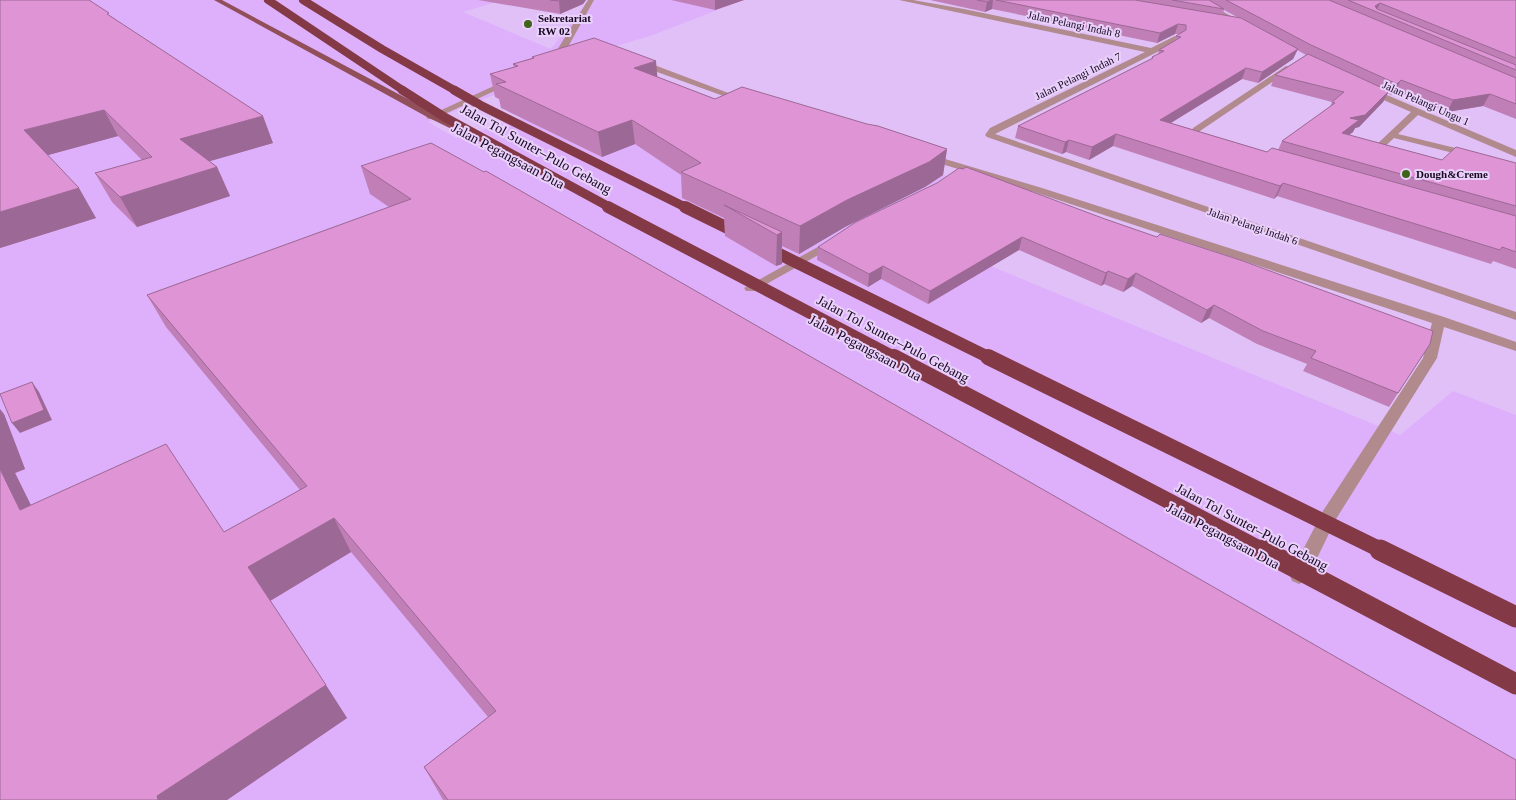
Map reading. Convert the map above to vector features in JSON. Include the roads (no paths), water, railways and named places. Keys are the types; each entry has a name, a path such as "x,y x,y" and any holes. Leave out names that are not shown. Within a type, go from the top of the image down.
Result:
{"highway":[{"name":"Jalan Tol Sunter–Pulo Gebang","path":"268,0 351,57 446,118 556,180 1516,684"},
{"name":"Jalan Tol Sunter–Pulo Gebang","path":"303,0 382,49 480,105 1516,617"}],"main road":[{"name":"Jalan Pegangsaan Dua","path":"217,0 265,24 750,288 1516,689"}],"street":[{"path":"546,67 567,50 592,0"},
{"name":"Jalan Pelangi Indah 8","path":"902,0 964,11 1153,52"},
{"path":"1196,0 1251,29 1218,22"},
{"name":"Jalan Pelangi Indah 7","path":"990,134 993,130 1178,38"},
{"path":"628,59 753,103"},
{"path":"1220,142 1195,135 1196,130 1294,65"},
{"path":"431,116 520,78"},
{"name":"Jalan Pelangi Ungu 1","path":"1364,88 1416,112 1515,152"},
{"path":"1377,149 1416,112"},
{"name":"Jalan Pelangi Indah 6","path":"990,134 1516,316"},
{"path":"1392,135 1487,158"},
{"path":"912,152 1076,201 1226,252 1440,320 1516,348"},
{"path":"950,176 964,167"},
{"path":"750,288 842,237"},
{"path":"1299,576 1329,516 1430,358 1440,320"}],"place":[{"name":"Sekretariat RW 02","path":"528,24"},
{"name":"Dough&Creme","path":"1406,174"}]}
